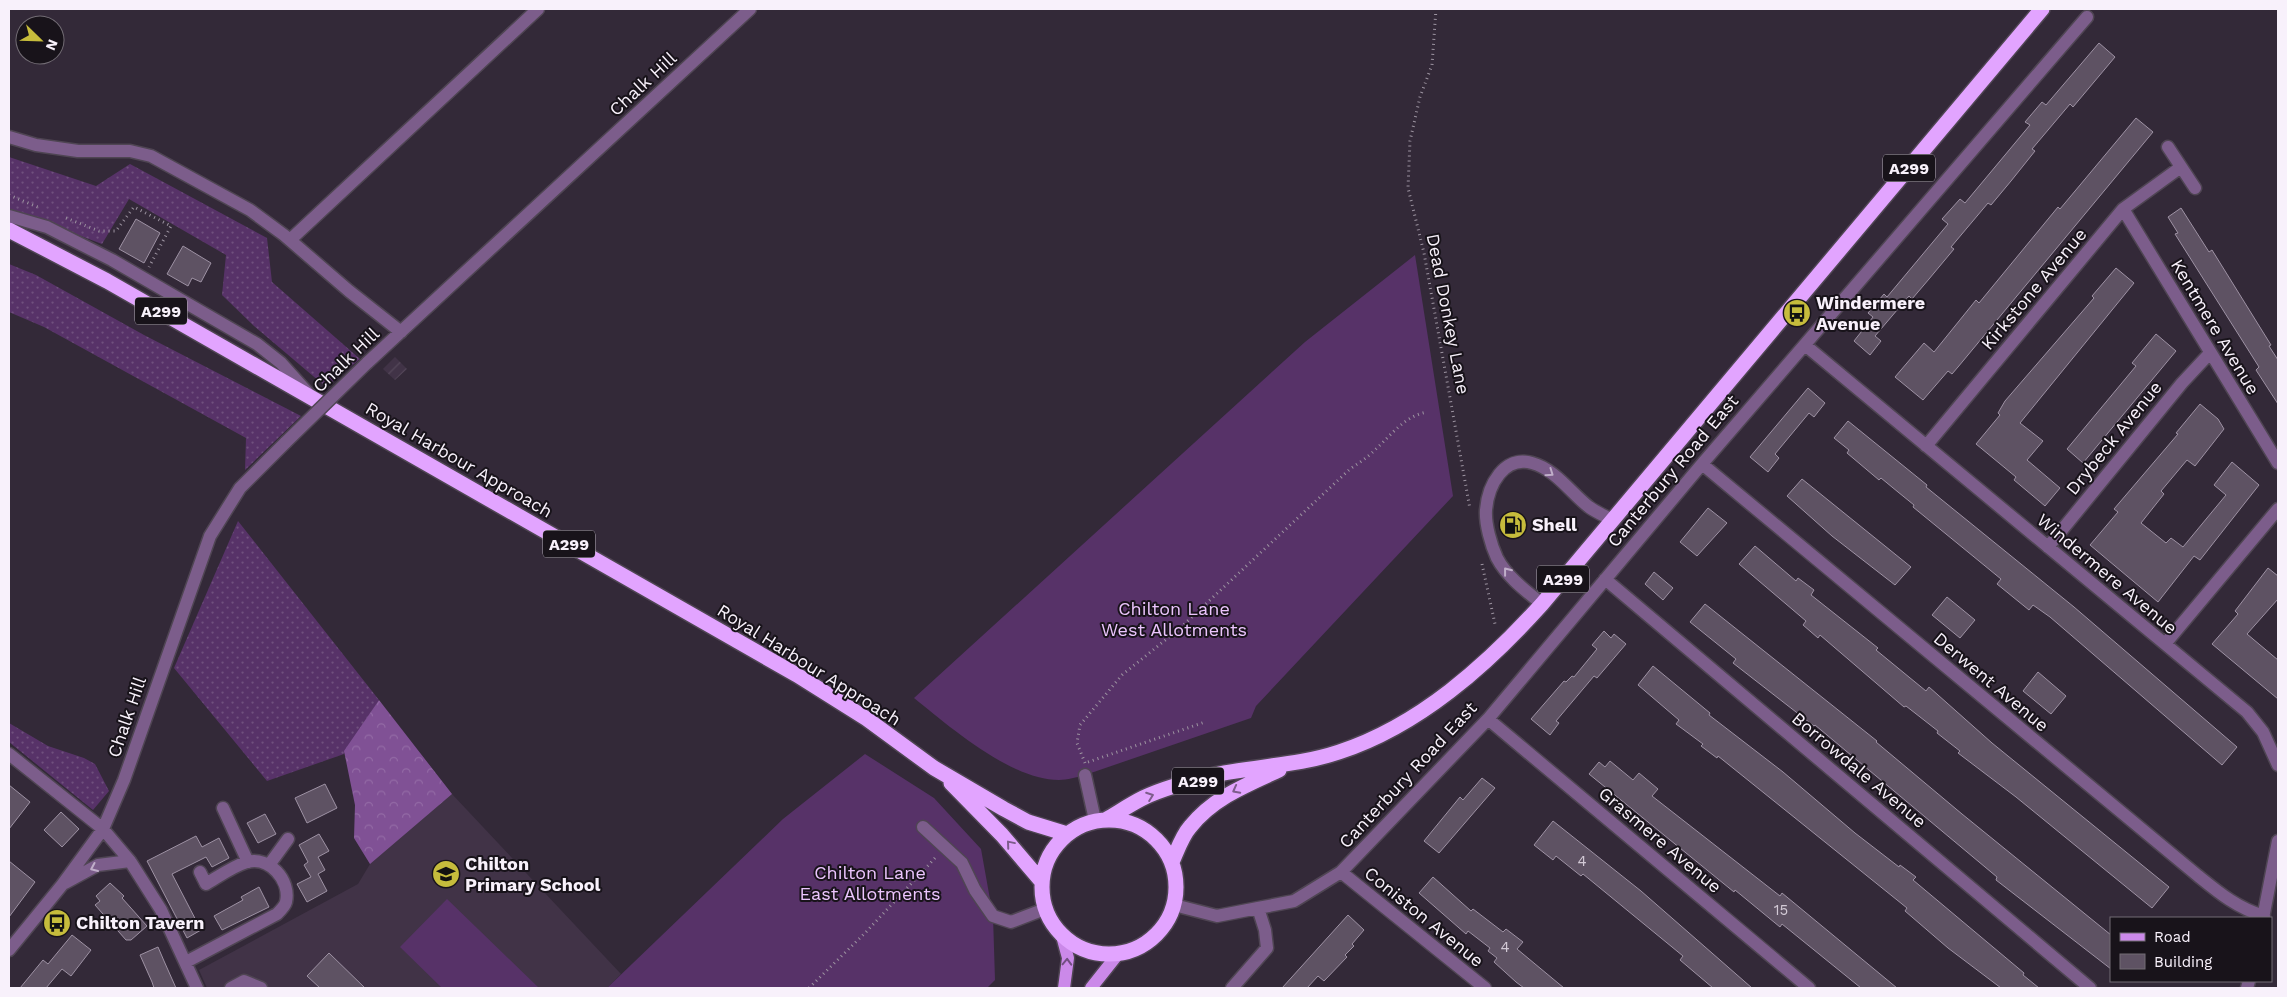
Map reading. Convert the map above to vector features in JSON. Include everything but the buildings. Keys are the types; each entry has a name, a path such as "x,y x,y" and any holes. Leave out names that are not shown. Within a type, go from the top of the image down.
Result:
{"highway":[{"name":"Canterbury Road East","path":"1101,820 1144,797 1218,774 1296,762 1339,752 1398,725 1454,689 1513,636 1542,604 2042,9"},
{"name":"Royal Harbour Approach","path":"9,230 107,280 797,676 867,719 934,768 1028,822 1067,834"},
{"name":"Canterbury Road East","path":"1172,862 1189,828 1214,803 1237,789 1296,762"},
{"name":"Royal Harbour Approach","path":"934,768 1002,835 1042,882"},
{"path":"1101,820 1123,820 1139,826 1158,841 1172,862 1177,883 1174,905 1166,923 1154,938 1137,948 1118,954 1098,954 1079,947 1062,936 1045,910 1042,882 1049,855 1067,834 1080,825 1101,820"}],"main road":[{"path":"1062,936 1068,958 1064,988"},
{"path":"1091,988 1118,954"}],"street":[{"path":"290,240 538,9"},
{"name":"Chalk Hill","path":"9,950 62,885 103,829 124,780 210,536 240,488 366,363 750,9"},
{"name":"Canterbury Road East","path":"1174,905 1217,916 1294,901 1341,872 1488,719 1702,464 2086,17"},
{"path":"9,137 36,145 78,151 130,151 152,156 250,210 290,240 401,332"},
{"path":"2168,147 2195,188"},
{"name":"Kirkstone Avenue","path":"1926,446 2123,209 2182,168"},
{"name":"Kentmere Avenue","path":"2123,209 2278,463"},
{"path":"9,216 47,227 112,260 257,344 281,363 310,396"},
{"name":"Windermere Avenue","path":"1805,345 2247,712 2263,732 2278,765"},
{"name":"Drybeck Avenue","path":"2048,546 2182,383 2210,353"},
{"path":"1542,604 1521,588 1497,558 1488,527 1486,510 1490,492 1501,470 1513,462 1532,463 1548,471 1590,508 1612,520"},
{"name":"Derwent Avenue","path":"1702,464 2230,902 2264,917"},
{"path":"2165,644 2278,509"},
{"name":"Borrowdale Avenue","path":"1605,579 2090,988"},
{"name":"Grasmere Avenue","path":"1488,719 1809,988"},
{"path":"9,754 103,829 130,861 161,910 197,988"},
{"path":"1085,769 1101,820"},
{"path":"223,808 248,862"},
{"path":"923,827 962,863 975,890 993,916 1011,922 1045,910"},
{"path":"269,865 288,839"},
{"path":"2264,917 2278,841"},
{"path":"62,885 98,865 130,861"},
{"path":"186,962 277,914 286,903 286,887 279,873 269,865 248,862 206,884 200,872"},
{"name":"Coniston Avenue","path":"1341,872 1485,988"},
{"path":"1232,988 1267,948 1265,930 1258,908"},
{"path":"231,988 244,981 260,988"}],"path":[{"name":"Dead Donkey Lane","path":"1436,9 1432,65 1420,98 1410,141 1408,188 1424,253 1471,514"},
{"path":"9,195 45,210"},
{"path":"63,217 99,231 116,231 134,207 172,226 148,269 156,273"},
{"path":"1205,722 1096,758 1085,769 1077,743 1080,726 1122,675 1179,629 1350,469 1374,451 1402,423 1419,413 1427,412"},
{"path":"1481,560 1496,624"},
{"path":"809,988 866,932 945,847"}],"shaded area":[{"path":"395,357 407,369 395,380 383,369"},
{"name":"Chilton Primary School","path":"420,753 452,794 621,974 607,988 207,988 199,970 358,884 370,864 354,838"}],"green space":[{"path":"9,157 96,186 130,164 267,238 272,282 360,359 326,387 254,326 222,295 226,255 129,199 102,244 9,209"},
{"name":"Chilton Lane West Allotments","path":"1415,255 1453,496 1256,706 1251,718 1085,775 1059,780 1040,778 1002,762 963,737 914,698 1305,342"},
{"path":"9,264 36,275 144,335 301,416 245,470 246,438 44,327 9,312"},
{"path":"238,521 379,700 344,754 267,781 174,668"},
{"path":"379,700 452,794 370,864 354,838 355,805 344,751"},
{"path":"9,723 48,746 84,758 95,764 109,791 93,810 9,742"},
{"name":"Chilton Lane East Allotments","path":"865,754 934,798 981,849 993,916 995,980 987,988 607,988 783,819"},
{"path":"447,899 539,988 442,988 400,947"}],"place":[{"name":"Windermere Avenue","path":"1797,313"},
{"name":"Shell","path":"1513,525"},
{"name":"Chilton Primary School","path":"446,874"},
{"name":"Chilton Tavern","path":"57,923"}]}
